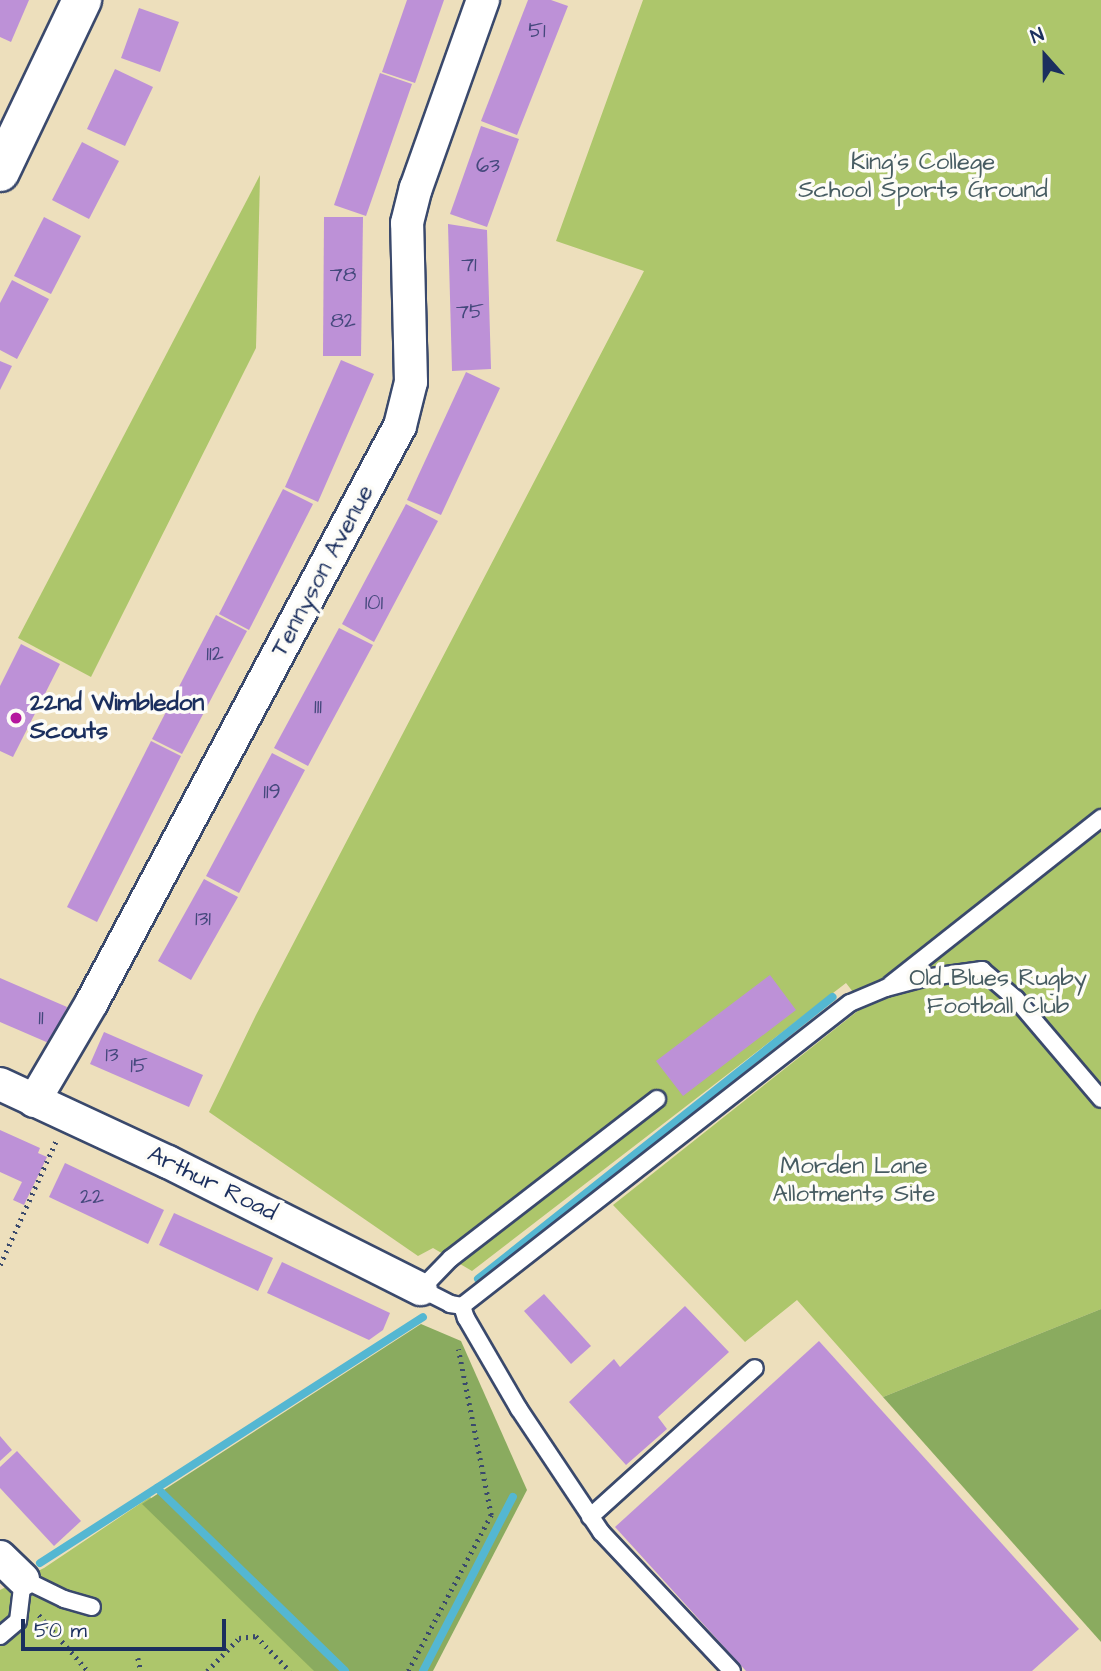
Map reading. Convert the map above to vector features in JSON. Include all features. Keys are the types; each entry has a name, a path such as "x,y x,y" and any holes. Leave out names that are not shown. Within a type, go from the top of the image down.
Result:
{"street":[{"path":"0,172 82,0"},
{"name":"Tennyson Avenue","path":"34,1101 92,1002 400,426 411,382 407,223 416,188 483,0"},
{"name":"Arthur Road","path":"0,1084 205,1180 421,1289"},
{"path":"0,1557 23,1579"}],"lane":[{"path":"886,988 1101,818"},
{"path":"456,1305 850,1003 886,988 924,978 982,970 1016,999 1101,1099"},
{"path":"657,1099 451,1258 421,1289 456,1305 519,1409 590,1517 732,1671"},
{"path":"590,1517 755,1368"},
{"path":"0,1636 18,1621 23,1579 64,1599 92,1607"}],"path":[{"path":"0,1265 68,1116"},
{"path":"408,1671 491,1515 456,1305"},
{"path":"23,1579 44,1622 88,1671"},
{"path":"207,1671 239,1639 256,1636 290,1671"},
{"path":"138,1658 141,1671"}],"green space":[{"path":"643,0 1101,0 1101,1309 883,1397 797,1300 745,1342 613,1205 864,1006 846,983 472,1271 433,1248 418,1256 209,1112 256,1015 644,271 556,241"},
{"path":"260,175 256,348 91,677 18,638"},
{"path":"1101,1309 1101,1642 883,1397"},
{"path":"421,1324 461,1341 527,1490 433,1671 314,1671 142,1504"},
{"path":"150,1497 280,1617 333,1671 0,1671 0,1590 44,1568"}],"building":[{"path":"0,0 29,0 11,42 0,37"},
{"path":"407,0 444,0 415,83 382,72"},
{"path":"528,0 551,0 568,6 517,135 481,121"},
{"path":"139,8 179,22 160,72 121,58"},
{"path":"115,69 153,87 125,146 87,129"},
{"path":"380,73 412,84 366,216 334,205"},
{"path":"481,126 519,139 487,227 450,214"},
{"path":"82,142 119,161 89,219 52,200"},
{"path":"44,217 81,236 51,294 14,276"},
{"path":"324,217 363,217 361,356 323,356"},
{"path":"448,224 487,230 491,369 452,371"},
{"path":"12,280 49,299 17,359 0,350 0,303"},
{"path":"341,360 374,374 318,502 285,487"},
{"path":"0,361 12,366 0,390"},
{"path":"466,372 500,388 441,515 407,500"},
{"path":"283,489 313,504 249,630 219,614"},
{"path":"406,504 438,521 374,642 342,624"},
{"path":"216,615 247,631 182,754 152,739"},
{"path":"339,628 373,645 308,766 274,748"},
{"name":"22nd Wimbledon Scouts","path":"21,644 60,664 13,757 0,751 0,686"},
{"path":"151,741 181,756 97,922 67,907"},
{"path":"272,753 305,770 239,893 206,876"},
{"path":"204,879 238,897 191,980 158,961"},
{"path":"770,975 796,1010 683,1096 656,1061"},
{"path":"0,978 67,1007 51,1044 0,1022"},
{"path":"104,1032 203,1075 189,1107 90,1064"},
{"path":"0,1130 40,1148 38,1153 47,1157 24,1205 13,1200 22,1182 0,1172"},
{"path":"65,1163 164,1210 148,1244 49,1197"},
{"path":"174,1213 273,1258 258,1291 159,1245"},
{"path":"282,1262 390,1313 383,1330 369,1340 267,1293"},
{"path":"544,1294 591,1346 571,1364 524,1311"},
{"path":"685,1306 729,1352 658,1417 667,1429 626,1465 569,1402 614,1359 620,1367"},
{"path":"819,1341 1079,1629 1032,1671 746,1671 615,1527"},
{"path":"0,1436 12,1450 0,1461"},
{"path":"17,1451 81,1521 54,1546 0,1488 0,1467"}],"waterway":[{"path":"478,1279 833,997"},
{"path":"40,1563 423,1317"},
{"path":"157,1488 345,1671"},
{"path":"423,1671 513,1497"}],"place":[{"name":"22nd Wimbledon Scouts","path":"16,718"}],"park label":[{"name":"King's College School Sports Ground","path":"923,177"},
{"name":"Old Blues Rugby Football Club","path":"998,993"},
{"name":"Morden Lane Allotments Site","path":"854,1181"}]}
